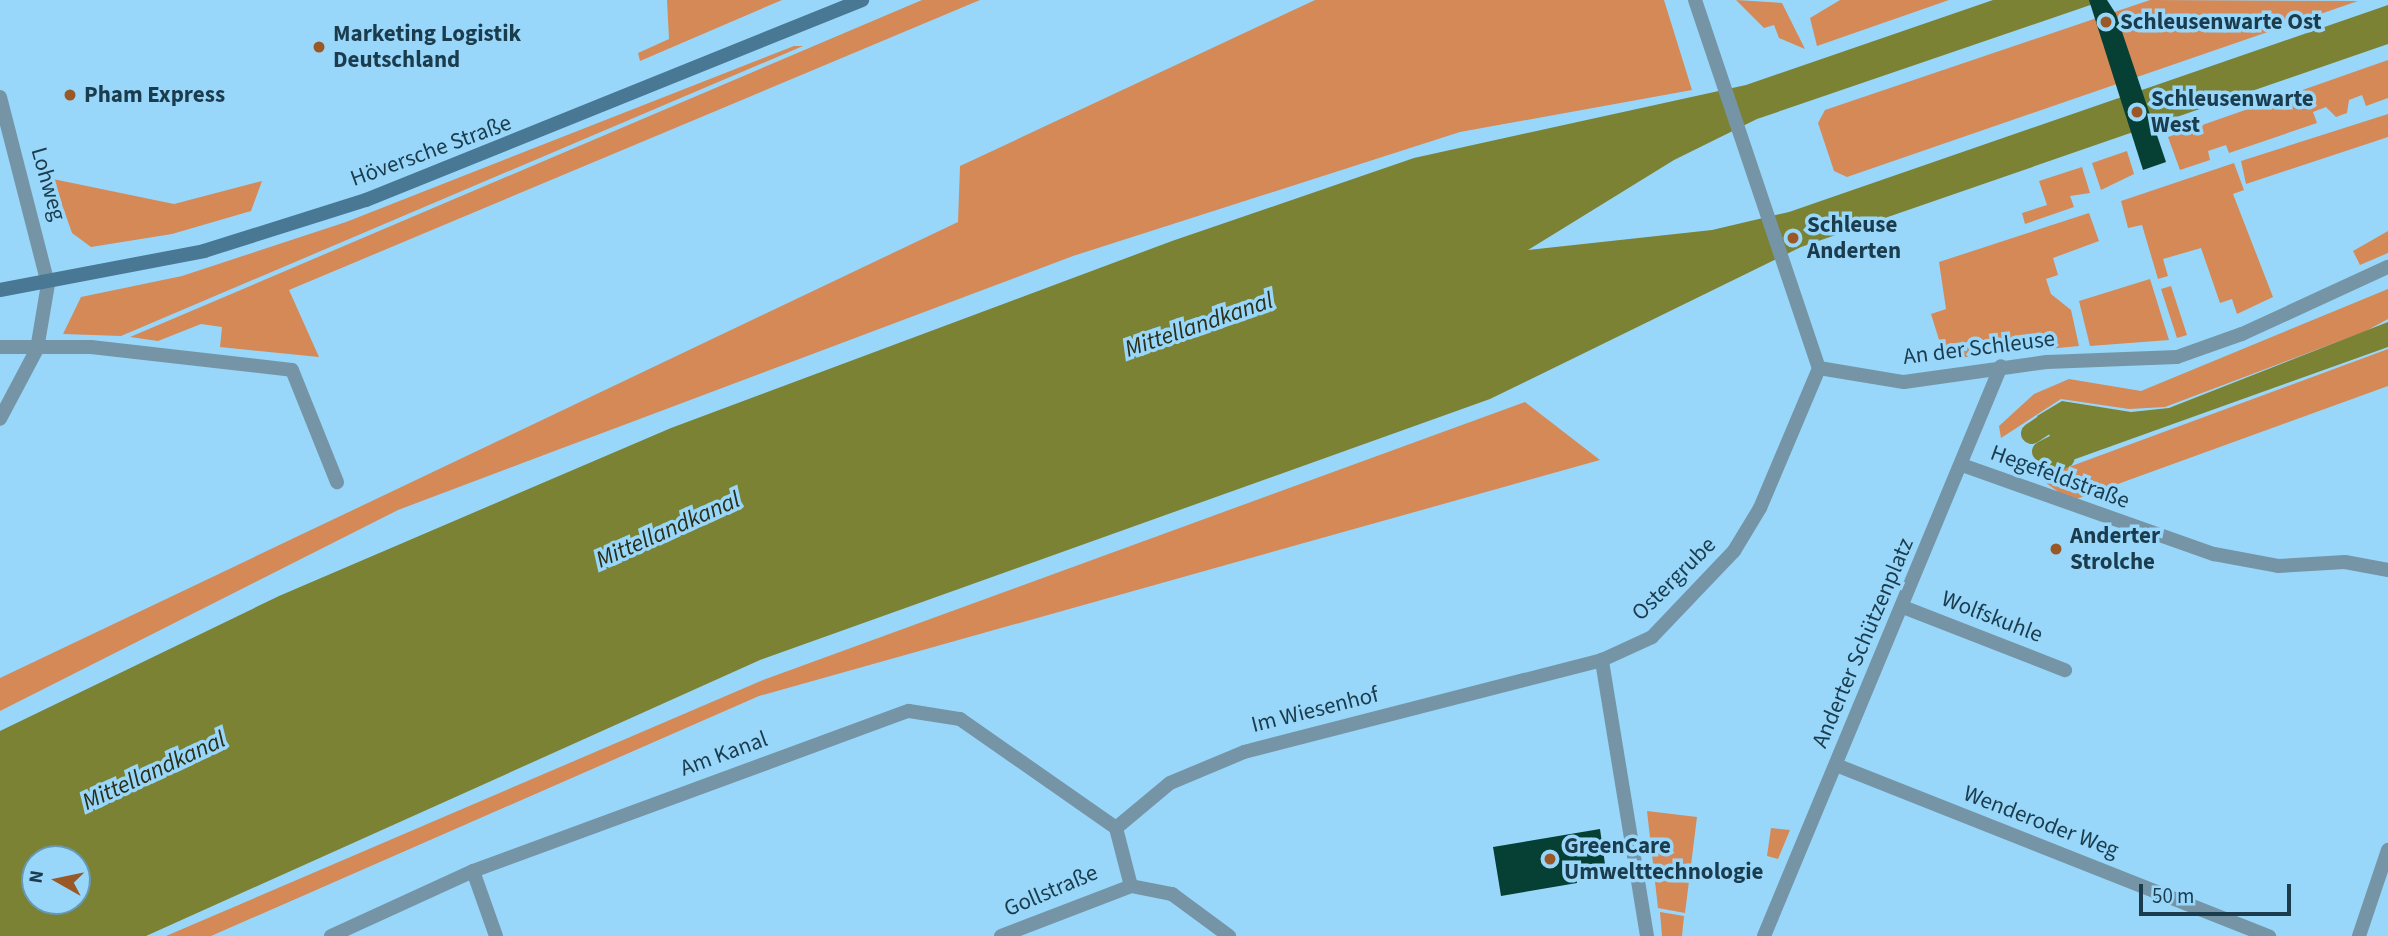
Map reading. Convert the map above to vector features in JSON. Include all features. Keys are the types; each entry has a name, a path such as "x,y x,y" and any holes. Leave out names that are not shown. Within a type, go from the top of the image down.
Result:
{"main road":[{"name":"Höversche Straße","path":"0,290 48,284 204,250 366,200 862,0"}],"street":[{"path":"1695,0 1819,368"},
{"name":"Lohweg","path":"0,97 48,284"},
{"name":"An der Schleuse","path":"1819,368 1904,382 2001,366 2188,355 2388,267"},
{"path":"0,419 37,349 48,284"},
{"path":"0,347 91,347 292,370 337,482"},
{"name":"Anderter Schützenplatz","path":"1764,936 2001,366"},
{"name":"Ostergrube","path":"1602,660 1652,637 1734,551 1760,508 1819,368"},
{"name":"Hegefeldstraße","path":"1962,465 2214,554 2278,566 2345,562 2388,570"},
{"name":"Wolfskuhle","path":"1903,607 2065,670"},
{"path":"1602,660 1647,936"},
{"name":"Im Wiesenhof","path":"1116,828 1170,783 1244,752 1602,660"},
{"name":"Am Kanal","path":"331,936 473,872 926,709 960,719 1097,809 1116,828"},
{"name":"Wenderoder Weg","path":"1836,765 2269,936"},
{"path":"1116,828 1131,886"},
{"path":"2360,936 2388,850"},
{"path":"473,872 496,936"},
{"name":"Gollstraße","path":"1001,936 1131,886 1172,894 1229,936"}],"shaded area":[{"path":"667,0 782,0 640,61 638,53 669,39"},
{"path":"922,0 980,0 289,290 319,357 220,347 222,327 201,324 158,341 130,337"},
{"path":"1315,0 1664,0 1692,90 1460,132 1073,256 398,510 0,711 0,678 958,222 960,166"},
{"path":"1736,0 1782,3 1805,49 1779,38 1774,25 1764,28"},
{"path":"1840,0 1949,0 1817,46 1810,18"},
{"path":"2150,0 2358,1 1847,177 1834,171 1818,123 1825,110"},
{"path":"794,46 803,46 121,336 63,334 81,297 182,276 346,222"},
{"path":"2388,60 2388,98 2366,106 2362,95 2349,100 2347,113 2336,117 2326,107 2313,112 2317,123 2229,153 2226,145 2208,151 2210,160 2180,170 2168,137"},
{"path":"2388,114 2388,137 2246,184 2241,161"},
{"path":"2127,151 2134,174 2101,190 2092,163"},
{"path":"2234,163 2244,190 2233,194 2273,297 2237,314 2232,299 2220,303 2201,248 2163,259 2168,276 2158,279 2142,225 2128,228 2121,201"},
{"path":"2082,167 2090,193 2070,196 2074,207 2025,224 2022,213 2047,205 2039,181"},
{"path":"53,179 174,204 262,181 251,211 172,234 91,247 72,233"},
{"path":"2089,213 2099,241 2053,258 2058,275 2046,279 2051,294 2071,310 2079,346 1945,359 1931,314 1946,309 1939,262"},
{"path":"2388,231 2388,253 2360,265 2353,251"},
{"path":"2150,279 2169,340 2090,346 2079,301"},
{"path":"2171,286 2187,335 2177,338 2161,289"},
{"path":"2388,289 2388,319 2366,331 2165,407 2129,409 2061,399 2001,438 1999,426 2034,394 2069,379 2141,391"},
{"path":"2388,349 2388,386 2071,501 2039,478"},
{"path":"1525,402 1600,460 759,696 211,936 166,936 763,680"},
{"path":"1647,811 1697,817 1685,913 1658,908"},
{"path":"1771,828 1790,830 1778,859 1767,856"},
{"path":"1660,912 1684,916 1682,936 1662,936"}],"water":[{"name":"Mittellandkanal","path":"1993,0 2105,0 1757,119 1674,160 1528,250 1712,230 1789,212 2388,5 2388,44 1801,247 1490,399 760,660 146,936 0,936 0,731 279,596 671,428 1172,241 1414,158 1746,85"},
{"path":"2388,322 2388,347 2067,462 2037,416 2062,401 2131,412 2169,408"}],"building":[{"name":"Schleusenwarte West","path":"2089,0 2107,0 2116,14 2166,162 2143,170"},
{"name":"GreenCare Umwelttechnologie","path":"1600,829 1606,871 1576,876 1577,883 1501,896 1493,847"}],"waterway":[{"path":"2031,433 2043,425"},
{"path":"2042,451 2081,431"},
{"path":"2051,463 2064,457"}],"place":[{"name":"Schleusenwarte Ost","path":"2106,22"},
{"name":"Marketing Logistik Deutschland","path":"319,47"},
{"name":"Pham Express","path":"70,95"},
{"name":"Schleusenwarte West","path":"2137,112"},
{"name":"Schleuse Anderten","path":"1793,238"},
{"name":"Anderter Strolche","path":"2056,549"},
{"name":"GreenCare Umwelttechnologie","path":"1550,859"}]}
